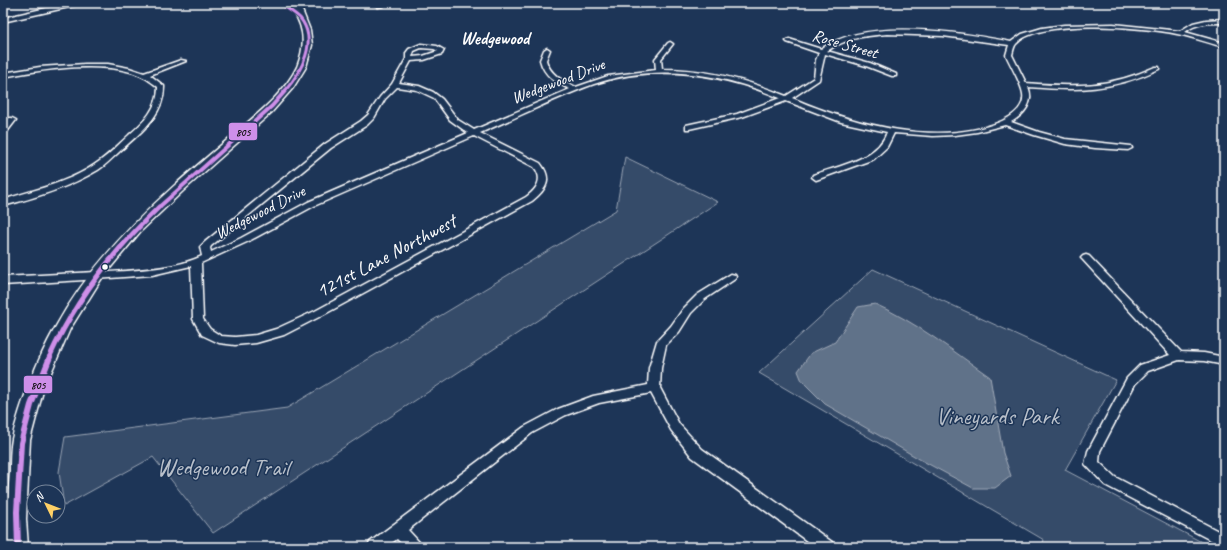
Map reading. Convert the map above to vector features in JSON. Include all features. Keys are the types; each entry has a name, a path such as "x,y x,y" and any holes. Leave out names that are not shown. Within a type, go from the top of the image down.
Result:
{"main road":[{"path":"3,15 57,3"},
{"path":"3,20 78,3"},
{"path":"280,3 300,18"},
{"path":"18,547 16,519 21,440 44,366 62,329 96,276 122,243 150,214 282,96 301,67 306,54 308,36 298,10 291,3"}],"street":[{"path":"1181,33 1187,27 1199,23 1224,21"},
{"path":"689,127 742,114 787,98 806,88 817,79 819,59 823,52 834,43 844,39 866,35 892,32 949,33 969,35 1013,44 1018,39 1035,32 1068,26 1126,26 1181,33 1224,45"},
{"name":"Rose Street","path":"789,41 823,52 866,63 894,75"},
{"path":"658,72 658,59 670,44"},
{"name":"Wedgewood Drive","path":"3,281 152,272 196,262 244,240 311,204 576,88 613,77 658,72 695,73 725,77 750,83 836,118 891,130 931,133 978,130 1005,122 1020,113 1028,99 1024,85 1010,55 1013,44"},
{"path":"547,50 543,60 546,68 555,78 576,88"},
{"path":"207,258 205,247 208,244 328,146 364,123 371,116 382,98 395,85 409,59"},
{"path":"145,75 183,61"},
{"path":"3,75 81,65 109,67 145,75 161,86 162,93 152,116 137,132 94,170 75,179 3,203"},
{"path":"1024,85 1071,88 1104,86 1130,81 1157,68"},
{"path":"395,85 414,87 427,91 439,99 452,118 475,133"},
{"path":"3,131 12,120"},
{"path":"1005,122 1035,134 1073,144 1128,148"},
{"path":"816,177 866,159 878,152 887,142 891,130"},
{"name":"121st Lane Northwest","path":"196,262 198,319 206,332 219,338 234,341 256,339 280,332 319,313 529,199 537,193 545,178 537,165 475,133"},
{"path":"1086,258 1178,356"},
{"path":"731,277 701,297 686,311 675,329 661,344 655,368 654,388 675,427 697,453 827,547"},
{"path":"1224,361 1204,357 1178,356 1149,366 1137,374 1094,450 1092,464 1110,481 1224,541"},
{"path":"375,547 528,430 562,412 596,399 654,388"},
{"path":"398,530 414,547"}],"green space":[{"name":"Wedgewood Trail","path":"625,157 718,202 213,533 153,457 66,505 66,484 61,484 59,472 65,437 287,408 616,210"},
{"name":"Vineyards Park","path":"873,269 1116,380 1065,470 1211,547 1041,547 1044,540 759,373"}],"shaded area":[{"path":"875,304 920,328 990,377 1003,453 1011,476 995,488 973,488 921,460 825,404 802,381 798,371 811,353 835,342 858,307"}],"transit line":[{"name":"805","path":"18,547 17,512 21,443 31,405 42,374 56,343 72,314 91,286 133,233 171,196 272,106 288,89 302,67 308,43 307,32 300,18 280,3"}],"district":[{"name":"Wedgewood","path":"495,38"}]}
